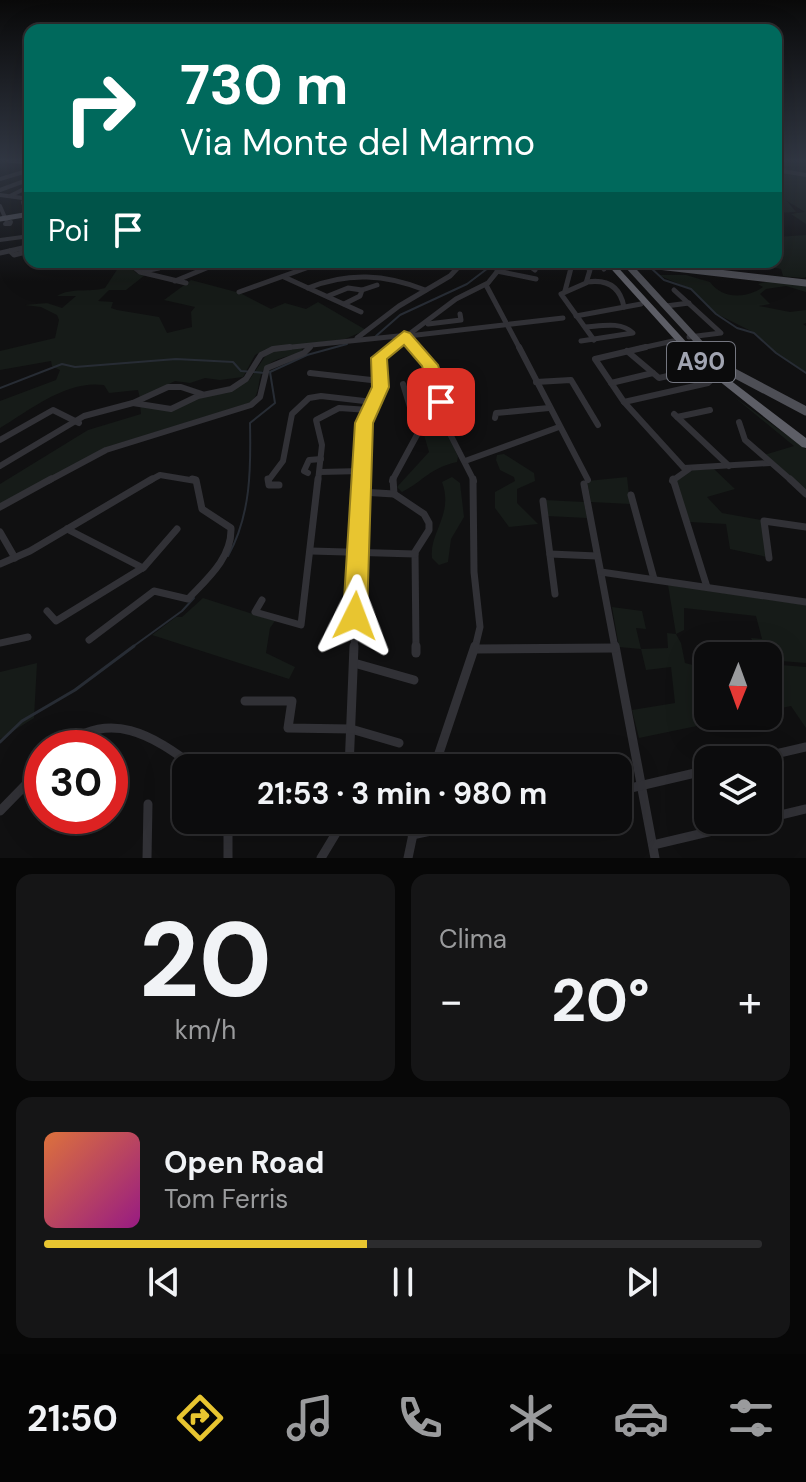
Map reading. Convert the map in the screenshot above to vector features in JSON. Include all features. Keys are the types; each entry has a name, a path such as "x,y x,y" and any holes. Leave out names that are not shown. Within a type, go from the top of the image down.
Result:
{"highway":[{"name":"A90","path":"618,268 697,359 806,444"},
{"name":"A90","path":"619,268 704,358 806,437"}],"main road":[{"path":"4,222 24,215"},
{"path":"625,268 727,369 806,411"},
{"path":"694,268 806,281"},
{"path":"711,268 806,281"}],"street":[{"path":"0,206 4,222 14,238"},
{"path":"0,240 24,237"},
{"path":"0,253 10,251 14,255 24,252"},
{"path":"135,268 140,272 186,283"},
{"path":"140,272 159,268"},
{"path":"175,281 206,268"},
{"path":"239,292 306,268"},
{"path":"354,340 457,268"},
{"path":"350,754 363,432 380,381 379,358 456,299 486,285 496,268"},
{"path":"506,268 536,279"},
{"path":"565,291 571,268"},
{"path":"587,282 588,268"},
{"path":"308,288 331,279 364,275 398,279 425,290"},
{"path":"283,276 361,312"},
{"path":"594,340 561,294 596,280 619,289 623,293 624,307"},
{"path":"328,296 346,288 362,290 377,285"},
{"path":"486,285 586,482 597,556 655,858"},
{"path":"344,304 361,295 362,290"},
{"path":"674,290 721,333 692,337"},
{"path":"661,303 689,303"},
{"path":"576,316 641,304"},
{"path":"425,325 461,320 460,314"},
{"path":"133,403 150,404 165,410 238,386 265,352 563,318"},
{"path":"581,341 629,336 633,332 619,325 585,327"},
{"path":"404,336 415,344 431,368 447,426 472,476 475,492 474,565 481,616 477,649 439,754"},
{"path":"673,341 595,358 624,402 677,463 689,469"},
{"path":"0,507 106,450 251,405 260,397 269,366 304,353 313,345"},
{"path":"627,351 659,378 685,372"},
{"path":"310,373 380,381"},
{"path":"611,383 653,373"},
{"path":"624,402 708,383 714,378"},
{"path":"536,382 571,380 598,425"},
{"path":"394,494 391,483 418,433 403,384"},
{"path":"0,466 77,422 173,386 206,395"},
{"path":"186,402 188,391"},
{"path":"150,404 153,394"},
{"path":"279,485 269,485 268,479 283,461 292,414 309,398 321,396 371,406"},
{"path":"262,600 255,612 301,625 321,459 322,438 316,418 339,408 371,406"},
{"path":"495,418 496,413 549,408"},
{"path":"0,440 53,410 77,422"},
{"path":"710,410 676,416 729,466"},
{"path":"739,422 744,439 806,494"},
{"path":"465,461 559,427"},
{"path":"308,473 304,471 309,460 321,459"},
{"path":"707,587 672,480 689,469 770,463"},
{"path":"320,472 362,471"},
{"path":"0,564 166,474 196,480 202,509 232,531 226,552 188,599 154,591 89,640"},
{"path":"361,492 394,494 422,513 429,523 429,530 415,554 416,653"},
{"path":"631,495 654,579"},
{"path":"543,501 555,594"},
{"path":"769,558 764,521 806,527"},
{"path":"67,529 143,568"},
{"path":"47,611 56,621 143,568 177,529"},
{"path":"0,532 15,558"},
{"path":"311,551 415,554"},
{"path":"550,554 597,556"},
{"path":"601,572 806,602"},
{"path":"0,643 28,637"},
{"path":"477,649 615,648"},
{"path":"354,663 414,680"},
{"path":"245,701 292,702 288,728 351,729 399,743"},
{"path":"81,730 95,727 114,730"},
{"path":"128,732 145,735 174,754"},
{"path":"782,753 806,747"},
{"path":"632,788 694,773"},
{"path":"0,811 24,786"},
{"path":"147,858 148,804"},
{"path":"782,815 806,809"},
{"path":"228,834 228,858"},
{"path":"321,858 337,834"},
{"path":"408,858 412,835 417,834"},
{"path":"653,845 700,834"}],"shaded area":[{"path":"782,200 806,200 806,224 791,214 805,212 787,201 796,212 782,213"},
{"path":"806,235 806,277 803,278 768,275 783,276 781,269 776,268 782,268 782,237"},
{"path":"118,268 132,268 136,273 145,275 126,290 109,290 98,301 113,302 111,308 117,310 159,317 167,333 192,327 191,312 195,307 164,300 191,280 240,293 271,309 285,303 306,309 318,302 366,330 345,339 266,349 255,355 243,377 205,378 190,383 175,381 140,398 138,390 109,393 104,385 76,387 49,398 0,428 0,401 56,380 60,370 52,366 51,361 0,370 0,351 55,338 59,320 57,315 41,307 25,305 47,303 62,308 76,296 57,296 105,288"},
{"path":"658,275 686,275 710,282 721,292 735,295 749,294 763,287 758,284 769,281 806,285 806,292 786,286 766,289 760,294 770,304 759,306 790,312 806,310 806,323 803,324 806,326 806,372 776,353 755,333 717,314 693,290"},
{"path":"301,348 303,352 277,360 265,368 256,395 249,403 110,446 0,504 0,484 88,430 141,414 140,403 167,411 203,396 227,393 250,379 268,352"},
{"path":"733,396 806,449 806,492 764,455 794,446"},
{"path":"429,397 435,400 458,457 457,462 433,471 402,492 397,487 429,452 414,401"},
{"path":"504,454 534,473 535,481 517,489 517,503 538,524 509,527 495,508 495,492 515,481 514,477 500,470 497,455"},
{"path":"714,469 735,489 707,497 722,513 761,520 767,557 730,549 726,524 690,522 674,480 692,470"},
{"path":"452,477 460,483 464,517 451,539 448,562 439,565 432,558 432,549 445,504 442,482"},
{"path":"627,477 630,504 591,502 587,481"},
{"path":"545,500 584,502 587,518 547,516"},
{"path":"668,585 806,605 806,663 782,661 782,642 753,642 751,638 762,639 756,616 684,608 684,630 676,634"},
{"path":"203,598 275,621 270,628 266,653 295,667 289,679 152,635 176,617 182,617"},
{"path":"612,607 642,611 646,629 636,628 641,649 619,647"},
{"path":"667,633 676,634 685,663 694,665 694,727 639,738 632,710 675,703 671,667 646,670 641,649 668,648"},
{"path":"37,663 34,718 0,739 0,672"},
{"path":"782,665 806,667 806,728 791,706 782,708"}],"waterway":[{"path":"376,336 400,315 467,284 488,268"},
{"path":"651,268 664,280 691,289 716,314 737,328 754,333 776,353 806,373"},
{"path":"228,556 245,508 250,474 250,423 275,403 270,372 307,355 347,344"},
{"path":"0,388 62,364 75,367 176,359 233,362 241,371 265,373"},
{"path":"131,648 182,611 194,598"},
{"path":"0,742 22,721 75,690 134,646"}],"route":[{"path":"355,616 363,432 380,387 379,358 404,336 409,338 430,365 441,402"}]}
